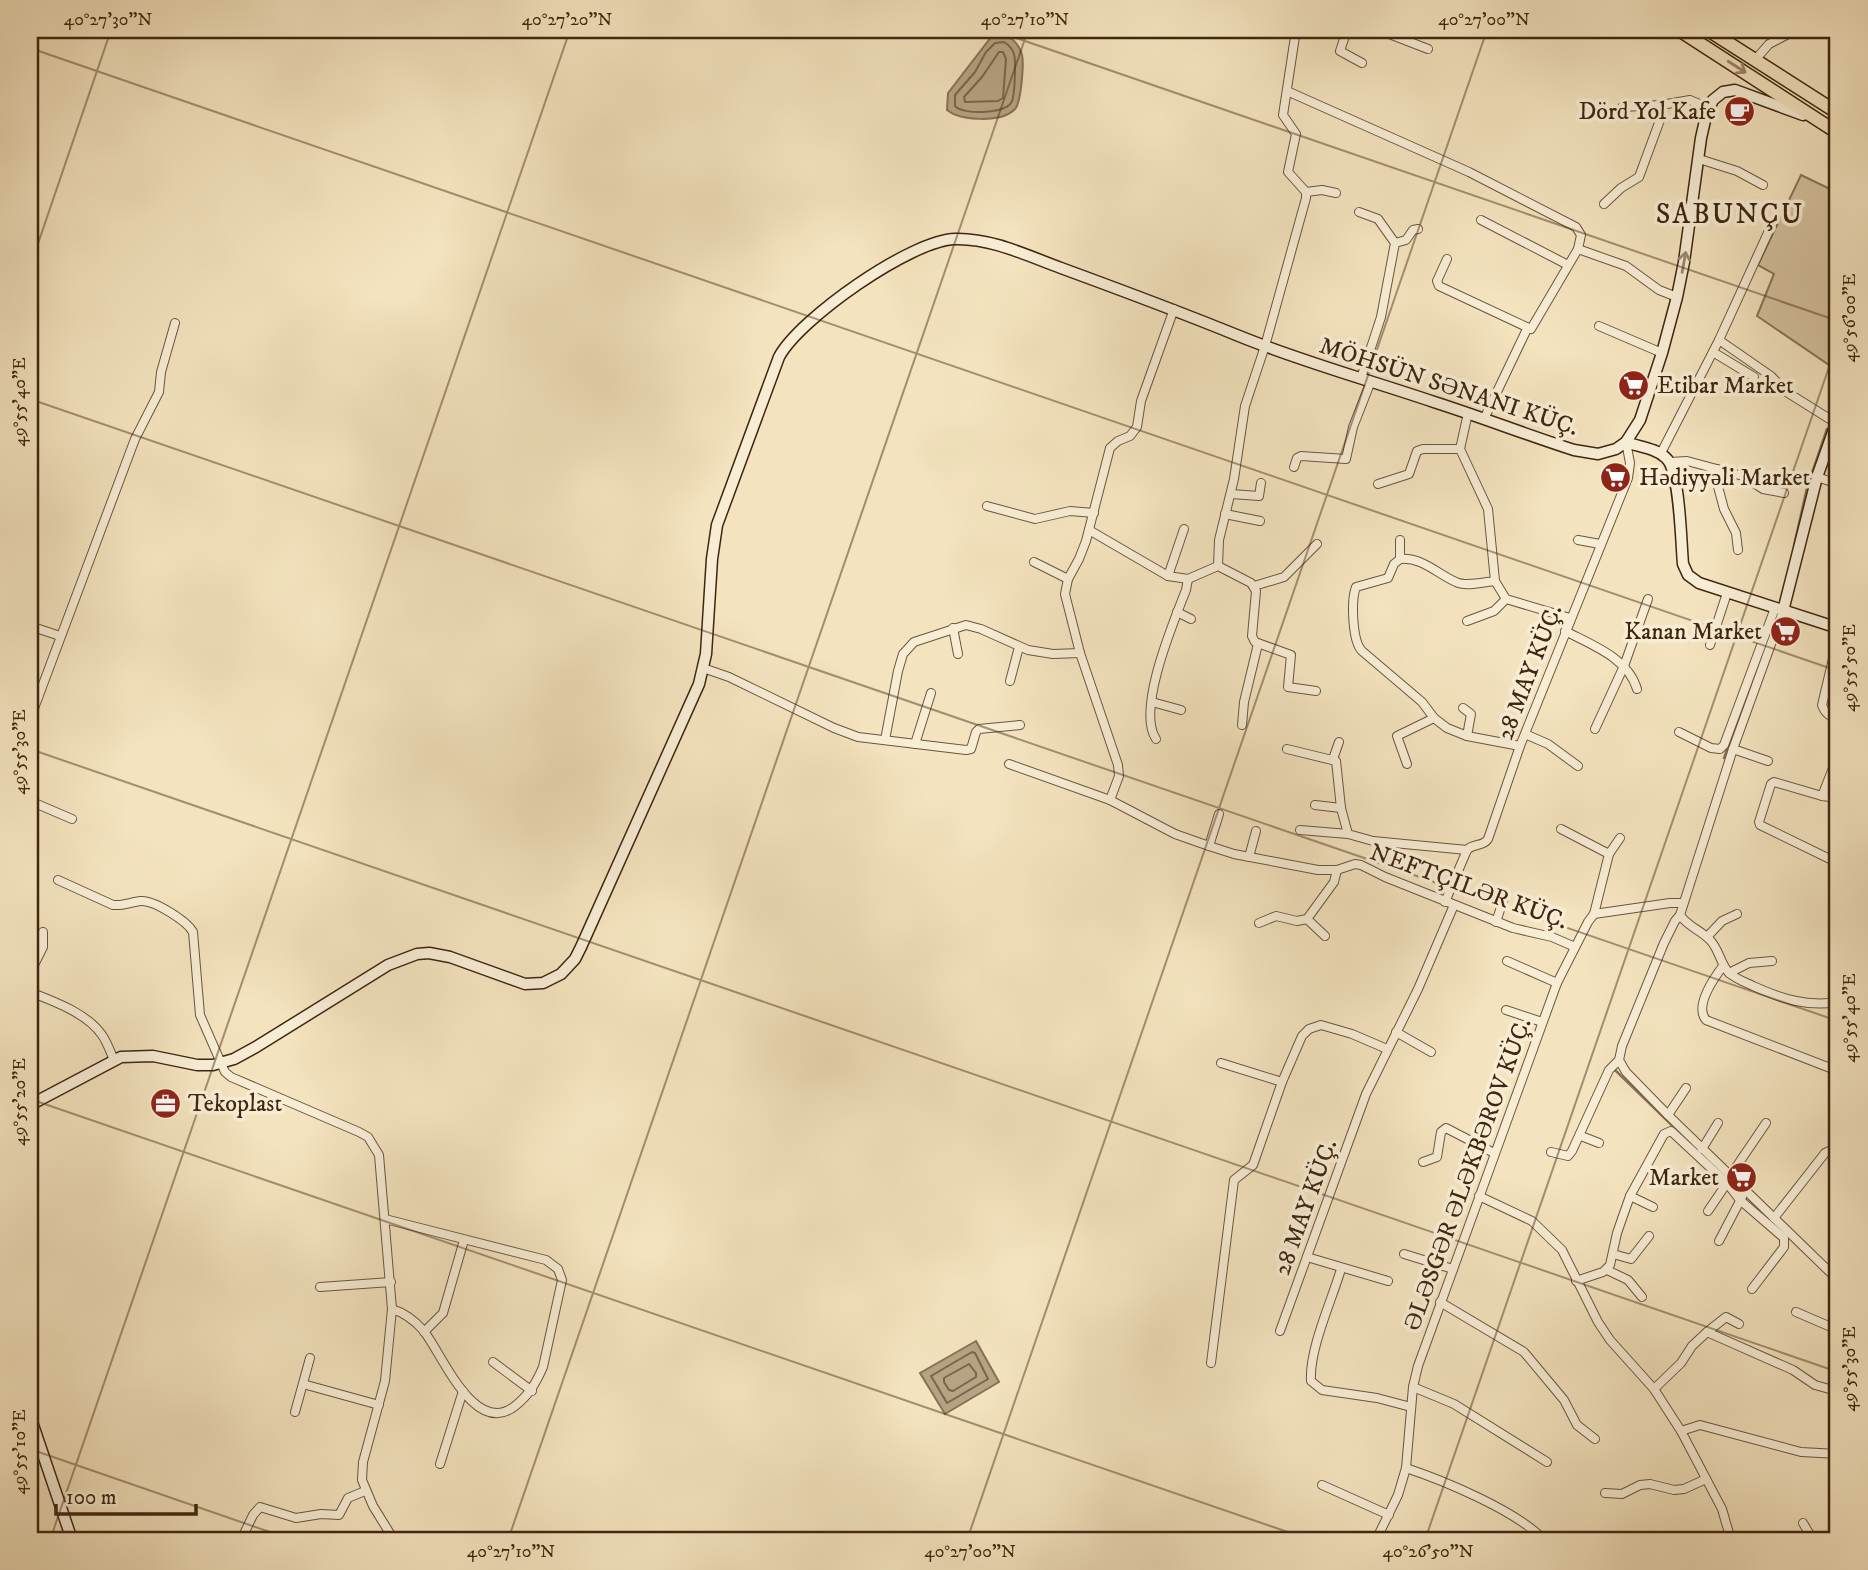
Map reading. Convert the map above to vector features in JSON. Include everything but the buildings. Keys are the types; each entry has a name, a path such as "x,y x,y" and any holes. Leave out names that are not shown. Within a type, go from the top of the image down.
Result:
{"main road":[{"path":"1679,30 1838,133"},
{"path":"1707,30 1838,113"}],"street":[{"path":"1296,30 1283,115 1296,134 1288,172 1306,192"},
{"path":"1347,30 1340,51 1342,55 1362,63"},
{"path":"1379,30 1429,49"},
{"path":"1755,60 1769,44 1796,30"},
{"path":"1819,121 1735,90 1718,95 1709,108 1703,126 1677,297 1640,420 1626,442 1661,453 1670,462 1676,485 1685,570 1692,579 1727,593 1838,628"},
{"path":"1287,91 1469,172 1576,227 1581,234 1578,249 1534,328 1527,329 1439,286 1437,281 1447,260"},
{"path":"1622,107 1661,105 1686,100 1709,108"},
{"path":"1604,204 1621,188 1639,177 1660,120 1661,105"},
{"path":"1699,159 1737,171 1763,185"},
{"path":"1306,192 1322,190 1336,193"},
{"path":"1218,566 1219,540 1231,494 1245,406 1265,346 1306,192"},
{"path":"1294,467 1297,458 1301,456 1343,461 1346,459 1381,317 1395,243 1378,219 1359,212"},
{"path":"1480,220 1568,265"},
{"path":"1661,453 1719,340 1772,224"},
{"path":"1395,243 1406,240 1413,230 1418,229"},
{"name":"MÖHSÜN SƏNANI KÜÇ.","path":"221,1063 256,1047 388,965 417,954 450,957 525,984 542,983 561,974 575,959 694,697 703,668 708,632 714,540 723,507 779,357 795,334 817,315 911,252 932,243 952,239 997,245 1174,309 1265,346 1586,453 1607,453 1626,442"},
{"path":"1578,249 1626,266 1659,290 1677,297"},
{"path":"1110,800 1119,776 1118,765 1080,653 1065,594 1068,579 1079,559 1089,530 1110,448 1130,436 1137,428 1141,401 1174,309"},
{"path":"30,719 135,439 159,392 161,372 175,323"},
{"path":"1599,326 1662,353"},
{"path":"1484,419 1527,329"},
{"path":"1551,1152 1568,1156 1581,1136 1609,1070 1619,1060 1622,1046 1664,943 1681,915 1779,610 1817,477 1837,421 1785,391 1771,376 1719,340"},
{"path":"1713,352 1754,377"},
{"path":"1468,413 1460,449 1488,509 1495,581 1506,600 1570,618"},
{"name":"28 MAY KÜÇ.","path":"1280,1331 1366,1094 1427,969 1466,850 1472,845 1483,844 1488,839 1520,746 1628,478 1630,463 1626,442"},
{"path":"1378,484 1409,474 1418,451 1460,449"},
{"path":"1670,462 1681,460 1743,476 1763,489 1784,493"},
{"path":"1717,469 1717,483 1724,509 1736,533 1738,550"},
{"path":"1817,477 1838,484"},
{"path":"1231,494 1259,496 1261,483"},
{"path":"987,506 1035,519 1070,511 1094,513"},
{"path":"1225,514 1260,521"},
{"path":"1168,576 1184,529"},
{"path":"1089,530 1168,576 1188,579 1218,566"},
{"path":"1399,540 1400,559"},
{"path":"1578,540 1600,544"},
{"path":"1218,566 1254,586 1284,577 1317,544"},
{"path":"1495,581 1461,584 1431,567 1411,559 1400,559 1394,564 1388,578 1356,587 1353,596 1356,641 1362,651 1422,702 1447,729 1467,736 1520,746"},
{"path":"1034,562 1068,579"},
{"path":"1156,739 1151,730 1158,666 1188,579"},
{"path":"1254,586 1256,599 1252,636 1258,644 1291,655 1288,687 1316,691"},
{"path":"1710,645 1727,593"},
{"path":"1595,729 1623,666 1648,599"},
{"path":"1467,621 1494,611 1506,600"},
{"path":"1679,732 1711,748 1720,749 1724,745 1779,610"},
{"path":"1177,612 1191,619"},
{"path":"885,740 903,654 914,642 966,625 1019,647 1053,654 1080,653"},
{"path":"30,626 60,636"},
{"path":"953,628 958,654"},
{"path":"1565,631 1607,652 1635,680 1637,689"},
{"path":"1838,638 1822,705 1829,716 1838,719"},
{"path":"1242,725 1244,702 1258,644"},
{"path":"1010,681 1019,647"},
{"path":"703,668 729,677 846,733 966,750 971,749 979,729 1020,725"},
{"path":"915,744 931,693"},
{"path":"1152,702 1181,710"},
{"path":"1463,708 1471,714 1467,736"},
{"path":"1407,764 1397,736 1434,718"},
{"path":"1525,734 1548,744 1578,766"},
{"path":"1333,759 1339,742"},
{"path":"1287,749 1336,761 1340,807 1348,834"},
{"path":"1733,749 1768,761"},
{"name":"NEFTÇILƏR KÜÇ.","path":"1009,764 1110,800 1175,834 1209,846 1318,870 1338,870 1360,864 1449,904 1524,932 1552,937 1575,947"},
{"path":"1822,796 1833,768"},
{"path":"1838,797 1822,796 1774,782 1771,784 1759,822 1760,825 1838,863"},
{"path":"30,802 72,819"},
{"path":"1315,805 1340,807"},
{"path":"1209,846 1219,814"},
{"path":"1561,829 1609,854"},
{"path":"1300,830 1348,834 1373,841 1466,850"},
{"path":"1250,857 1256,831"},
{"name":"ƏLƏSGƏR ƏLƏKBƏROV KÜÇ.","path":"1376,1540 1389,1515 1406,1468 1413,1387 1440,1302 1557,983 1594,914 1609,854 1619,838"},
{"path":"1259,923 1276,916 1297,921 1307,919 1335,882 1338,870"},
{"path":"58,880 113,905 123,906 147,901 189,925 193,932 200,1015 225,1072 368,1137 379,1155 392,1309 385,1381 363,1462 362,1480 365,1491 394,1540"},
{"path":"1496,922 1505,895"},
{"path":"1594,914 1683,903"},
{"path":"1707,937 1728,916 1737,914"},
{"path":"1681,915 1689,925 1712,942 1726,969 1738,979 1787,1000 1816,1004 1838,1002"},
{"path":"1307,919 1325,936"},
{"path":"30,973 43,947 43,932"},
{"path":"1507,961 1557,983"},
{"path":"1772,961 1726,969 1710,986 1702,1016 1706,1020 1838,1071"},
{"path":"30,992 69,1009 92,1024 101,1032 114,1060"},
{"path":"1506,1010 1542,1022"},
{"path":"1211,1363 1234,1180 1253,1165 1282,1083 1303,1036 1309,1028 1321,1025 1352,1034 1387,1049"},
{"path":"1396,1032 1431,1052"},
{"path":"30,1105 114,1060 129,1055 153,1056 197,1065 221,1063"},
{"path":"1619,1060 1626,1073 1729,1180 1740,1200 1779,1233 1785,1243 1752,1289"},
{"path":"1221,1063 1282,1083"},
{"path":"1668,1115 1686,1088"},
{"path":"1702,1149 1718,1123"},
{"path":"1708,1211 1766,1123"},
{"path":"1423,1162 1437,1157 1441,1132 1446,1128 1494,1153"},
{"path":"1607,1270 1630,1196 1645,1166 1668,1132 1675,1133 1729,1180 1746,1191 1838,1280"},
{"path":"1581,1136 1599,1143"},
{"path":"1774,1217 1825,1153 1829,1151 1838,1157"},
{"path":"1719,1241 1746,1191"},
{"path":"1479,1196 1517,1212 1547,1234 1562,1251 1598,1322 1610,1340 1654,1389 1681,1431 1722,1508 1731,1540"},
{"path":"1630,1196 1653,1207"},
{"path":"385,1219 546,1260 558,1269 562,1280 542,1367 531,1391 510,1410 500,1414 488,1412 463,1391 424,1332 403,1312 392,1309"},
{"path":"1613,1254 1631,1259 1649,1236"},
{"path":"424,1332 443,1313 464,1240"},
{"path":"1404,1254 1453,1269"},
{"path":"1307,1257 1388,1281"},
{"path":"1341,1269 1321,1332 1311,1381 1322,1390 1377,1398 1411,1407"},
{"path":"1576,1280 1607,1270 1628,1280 1642,1297"},
{"path":"320,1287 391,1282"},
{"path":"1440,1302 1524,1352 1564,1400 1577,1425 1595,1439"},
{"path":"1796,1312 1838,1330"},
{"path":"1654,1389 1681,1363 1692,1346 1724,1318 1739,1324"},
{"path":"1707,1332 1793,1370 1815,1385 1833,1390 1838,1395"},
{"path":"295,1412 310,1359"},
{"path":"493,1362 531,1391"},
{"path":"303,1384 379,1405"},
{"path":"1413,1387 1454,1404 1547,1462"},
{"path":"440,1464 463,1391"},
{"path":"30,1416 72,1540"},
{"path":"1681,1431 1700,1425 1801,1452 1838,1454"},
{"path":"1406,1468 1455,1486 1537,1532 1544,1540"},
{"path":"1605,1493 1622,1494 1640,1485 1650,1484 1674,1490 1684,1489 1706,1479"},
{"path":"1322,1485 1389,1515"},
{"path":"241,1540 260,1507 296,1518 321,1514 335,1516 339,1515 348,1498 365,1491"},
{"path":"1803,1523 1814,1540"}],"shaded area":[{"path":"1801,175 1834,191 1838,185 1838,371 1757,316 1774,274 1758,265"}],"water":[{"path":"1005,34 1016,43 1022,55 1022,83 1015,109 1001,117 981,119 953,114 947,110 948,93 992,36"},
{"path":"976,1341 999,1382 945,1414 920,1373"}],"waterway":[{"path":"1794,546 1807,488 1827,429"},
{"path":"1724,758 1769,637"},
{"path":"1615,1070 1713,1165"},
{"path":"1731,1182 1738,1189"},
{"path":"1746,1196 1769,1218"}],"place":[{"name":"Dörd Yol Kafe","path":"1739,111"},
{"name":"Etibar Market","path":"1634,385"},
{"name":"Hədiyyəli Market","path":"1616,477"},
{"name":"Kanan Market","path":"1785,631"},
{"name":"Tekoplast","path":"165,1103"},
{"name":"Market","path":"1742,1177"}],"district":[{"name":"SABUNÇU","path":"1730,213"}]}
